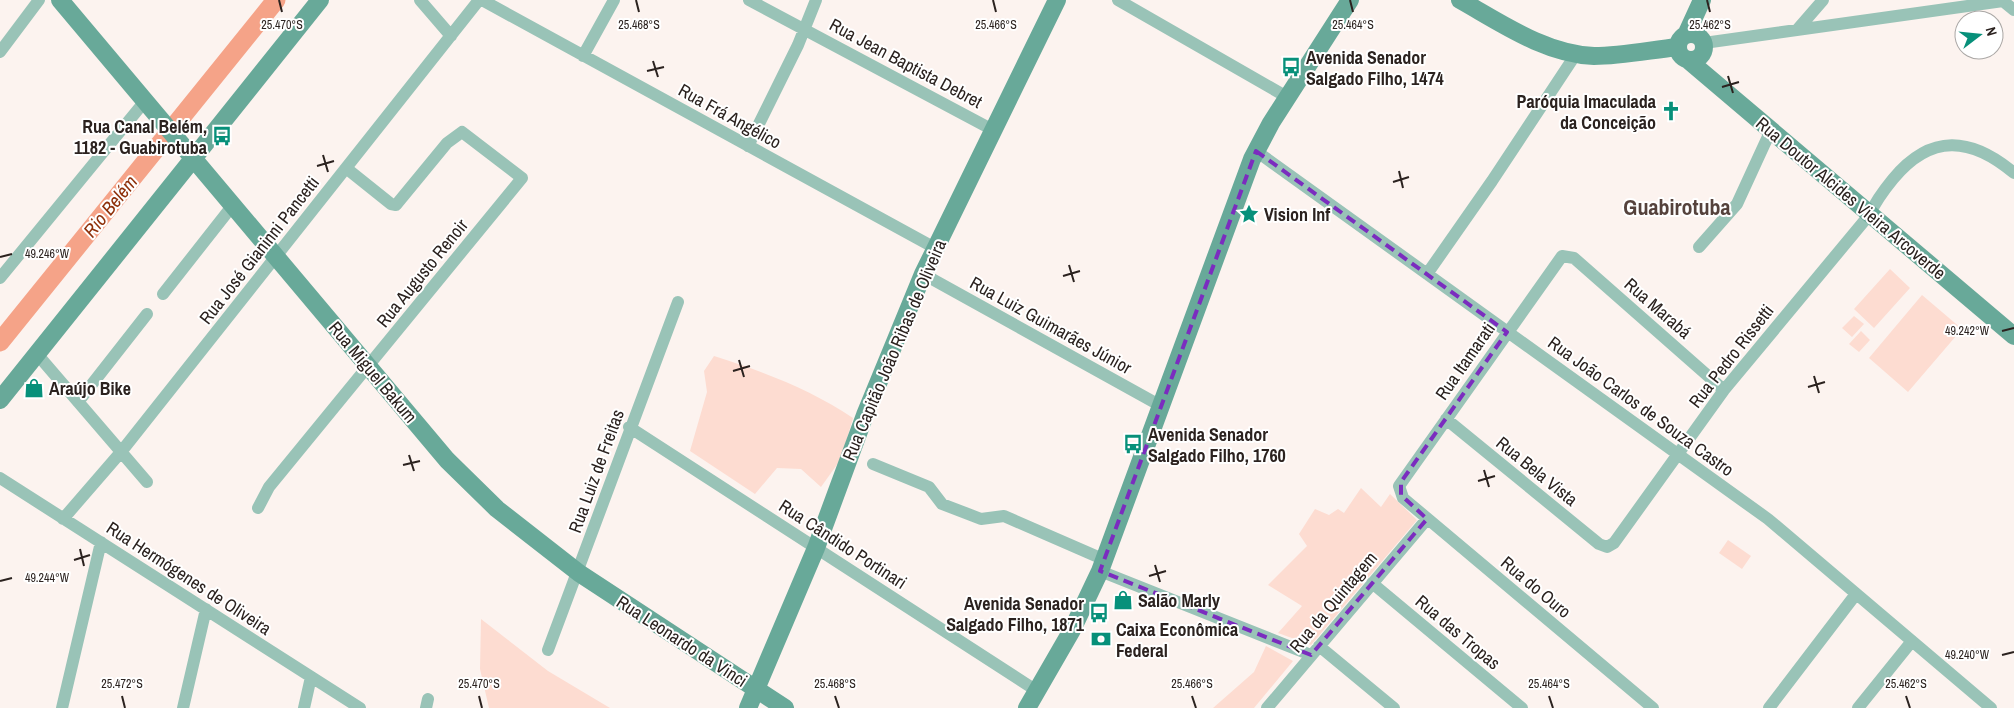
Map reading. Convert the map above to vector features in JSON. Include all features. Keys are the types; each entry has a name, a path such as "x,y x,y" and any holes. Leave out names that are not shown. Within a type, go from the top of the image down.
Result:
{"street":[{"path":"0,52 39,0"},
{"name":"Rua Miguel Bakum","path":"60,0 467,482 578,573"},
{"path":"0,400 190,154 320,0"},
{"path":"420,0 451,36"},
{"name":"Rua José Gianinni Pancetti","path":"64,519 121,452 481,0"},
{"name":"Rua Frá Angélico","path":"481,0 935,248"},
{"path":"583,56 614,0"},
{"name":"Rua Jean Baptista Debret","path":"749,0 994,130"},
{"path":"748,146 798,45 816,0"},
{"name":"Rua Capitão João Ribas de Oliveira","path":"748,708 816,548 865,415 923,274 1057,0"},
{"path":"1118,0 1287,97"},
{"path":"1032,702 1072,630 1103,566 1256,151 1287,97 1350,0"},
{"path":"1460,0 1537,41 1576,54 1606,55 1684,47 1694,34 1704,43 2004,1 2014,10"},
{"path":"1684,47 1702,0"},
{"path":"1797,30 1823,0"},
{"path":"1684,47 1696,60 1702,55 1704,43"},
{"name":"Rua Doutor Alcides Vieira Arcoverde","path":"1684,47 1771,130 2014,336"},
{"path":"1427,274 1492,181 1576,54"},
{"path":"0,278 149,105"},
{"path":"1699,247 1737,204 1771,130"},
{"name":"Rua Augusto Renoir","path":"258,508 269,487 522,178 462,132 448,143 396,205 391,204 346,168"},
{"name":"Rua Pedro Rissetti","path":"1607,547 1614,543 1724,390 1870,214 1877,198 1902,168 1912,159 1932,148 1956,144 1976,148 1999,161 2014,173"},
{"name":"Rua João Carlos de Souza Castro","path":"1256,151 1777,526 1990,708"},
{"path":"162,294 233,205"},
{"name":"Rua Marabá","path":"1566,255 1574,258 1724,390"},
{"name":"Rua Itamarati","path":"1399,491 1401,482 1507,332 1559,259 1566,255"},
{"name":"Rua Luiz Guimarães Júnior","path":"923,274 1161,406"},
{"name":"Rua Luiz de Freitas","path":"548,650 578,573 629,428 678,302"},
{"path":"78,402 147,314"},
{"path":"36,354 147,482"},
{"name":"Rua Bela Vista","path":"1446,419 1599,544 1607,547"},
{"name":"Rua Cândido Portinari","path":"629,428 816,548 1032,702"},
{"path":"873,464 930,487 942,504 981,519 1004,516 1103,566 1315,650 1394,708"},
{"name":"Rua Hermógenes de Oliveira","path":"0,478 360,708"},
{"name":"Rua do Ouro","path":"1399,491 1403,498 1427,519 1653,708"},
{"name":"Rua da Quintagem","path":"1267,708 1427,519"},
{"path":"62,708 101,542"},
{"name":"Rua Leonardo da Vinci","path":"578,573 786,708"},
{"name":"Rua das Tropas","path":"1372,583 1522,708"},
{"path":"1769,708 1856,594"},
{"path":"183,708 206,609"},
{"path":"1858,708 1912,641"},
{"path":"304,708 311,677"}],"highlighted area":[{"path":"1256,151 1507,332 1401,482 1401,495 1427,519 1311,655 1100,571"}],"shaded area":[{"path":"1890,269 1910,288 1874,328 1854,309"},
{"path":"1922,295 1962,329 1908,392 1869,358"},
{"path":"1854,316 1864,324 1852,337 1842,328"},
{"path":"1861,331 1870,340 1859,352 1849,344"},
{"path":"714,356 804,390 853,418 841,459 821,487 801,469 777,468 755,494 690,451 707,392 704,371"},
{"path":"1361,488 1381,507 1390,494 1417,520 1311,645 1278,633 1302,606 1268,585 1307,546 1299,534 1315,509 1329,515 1338,509 1344,513"},
{"path":"1728,540 1751,556 1742,569 1719,553"},
{"path":"481,619 548,671 610,708 489,708 480,669"},
{"path":"1266,646 1293,661 1254,708 1213,708 1254,672"}],"waterway":[{"name":"Rio Belém","path":"0,342 276,0"}],"place":[{"name":"Avenida Senador Salgado Filho, 1474","path":"1291,67"},
{"name":"Paróquia Imaculada da Conceição","path":"1671,111"},
{"name":"Rua Canal Belém, 1182 - Guabirotuba","path":"222,136"},
{"name":"Vision Inf","path":"1249,214"},
{"name":"Araújo Bike","path":"34,388"},
{"name":"Avenida Senador Salgado Filho, 1760","path":"1133,444"},
{"name":"Salão Marly","path":"1123,600"},
{"name":"Avenida Senador Salgado Filho, 1871","path":"1099,613"},
{"name":"Caixa Econômica Federal","path":"1101,639"}],"district":[{"name":"Guabirotuba","path":"1677,207"}]}
